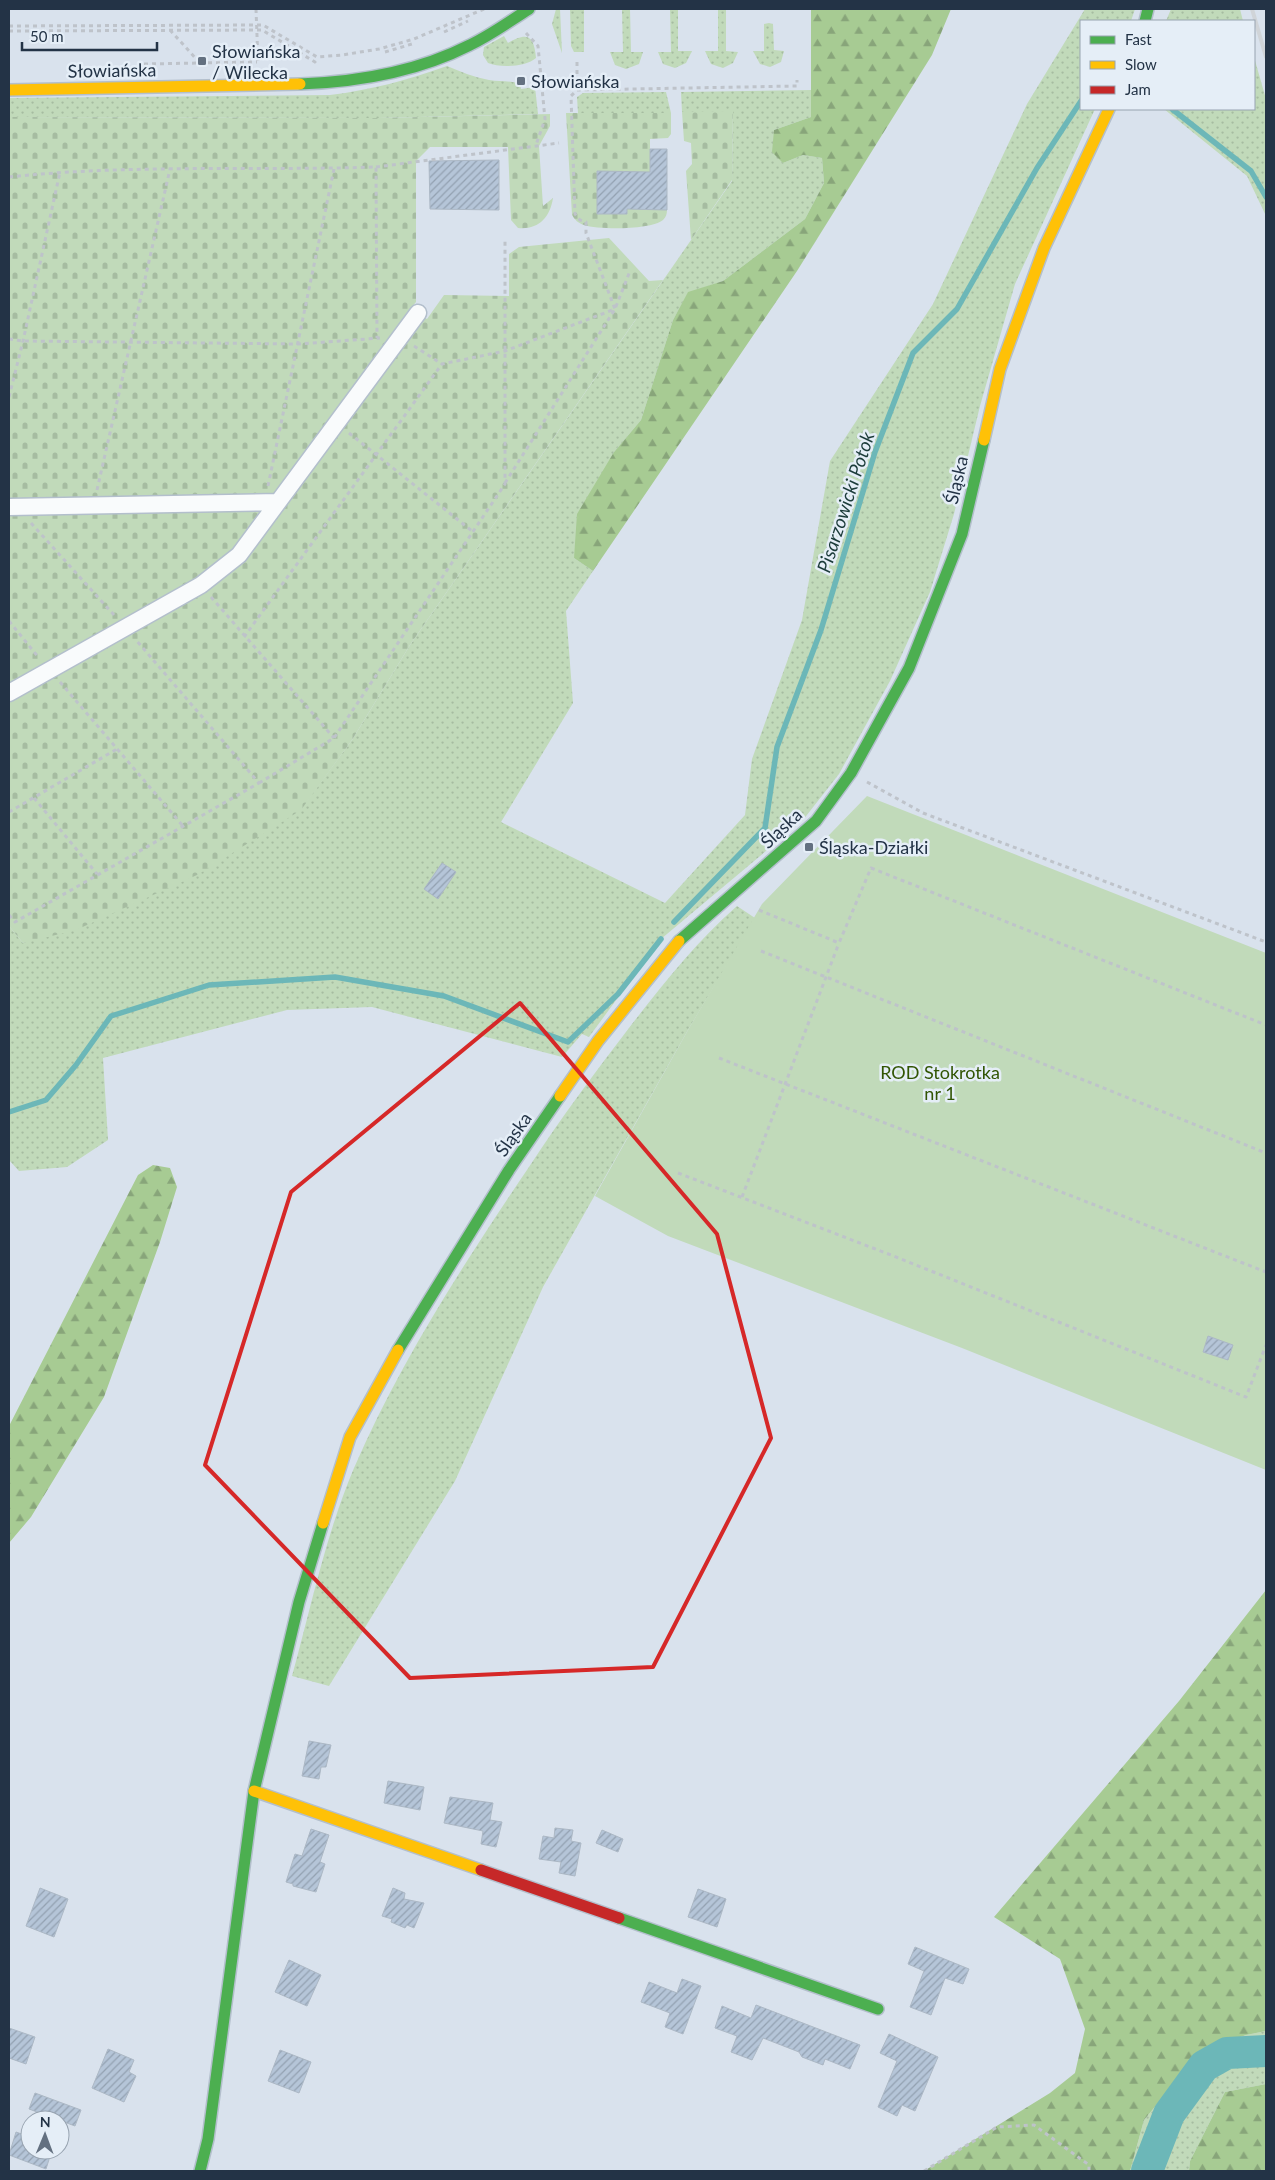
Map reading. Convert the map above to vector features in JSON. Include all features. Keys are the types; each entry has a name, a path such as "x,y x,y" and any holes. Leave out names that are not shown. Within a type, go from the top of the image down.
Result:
{"street":[{"name":"Słowiańska","path":"9,90 325,83 402,71 470,45 529,9"},
{"name":"Śląska","path":"200,2171 208,2139 254,1790 299,1602 350,1437 408,1334 509,1170 598,1041 682,938 816,821 851,773 909,668 962,534 1000,369 1044,248 1109,110"},
{"path":"9,693 201,585 239,555 271,503 337,423 418,313"},
{"path":"13,507 271,503"},
{"path":"254,1790 878,2009"}],"path":[{"path":"256,9 258,62"},
{"path":"9,26 263,24 317,56 342,55 414,39 484,9"},
{"path":"305,62 366,56 398,48 424,40 489,12"},
{"path":"170,30 200,63"},
{"path":"9,31 262,30 315,62"},
{"path":"522,32 533,39 538,46 545,119 536,145"},
{"path":"144,64 267,62"},
{"path":"577,62 577,90"},
{"path":"615,309 586,233 586,222 580,220 576,214 571,96 577,90 797,86 797,80"},
{"path":"9,177 60,172 170,168 334,169 376,167 559,143"},
{"path":"376,167 378,338"},
{"path":"93,507 170,168"},
{"path":"271,503 299,344 334,169"},
{"path":"9,397 24,341 60,172"},
{"path":"505,240 505,484"},
{"path":"9,915 15,922 259,783 334,738 472,530 505,484 615,309 630,271"},
{"path":"244,637 442,364 505,350 615,309"},
{"path":"9,339 24,341 299,344 401,338 442,364"},
{"path":"337,423 472,530"},
{"path":"13,507 126,627 259,783"},
{"path":"201,585 244,637 334,738"},
{"path":"9,622 183,826"},
{"path":"9,812 117,749"},
{"path":"851,773 923,813 1266,942"},
{"path":"34,798 98,874"},
{"path":"742,1198 826,978 871,868 1266,1025"},
{"path":"759,910 840,943"},
{"path":"761,951 1266,1153"},
{"path":"719,1058 1266,1272"},
{"path":"678,1173 891,1255 1246,1397 1266,1345"},
{"path":"924,2171 997,2127 1034,2125 1089,2164 1089,2171"}],"highlighted area":[{"path":"520,1003 717,1234 771,1438 653,1667 410,1678 205,1465 291,1192"}],"green space":[{"path":"556,9 560,9 562,53 552,24"},
{"path":"570,9 584,9 584,52 574,52 571,46"},
{"path":"622,9 630,9 631,52 643,52 639,64 626,69 615,65 610,52 623,52"},
{"path":"670,9 678,9 678,51 692,51 686,63 675,68 663,64 658,52 671,52"},
{"path":"718,9 726,9 726,51 738,52 733,63 723,68 711,64 705,51 718,51"},
{"path":"811,9 951,9 932,55 797,271 593,571 574,558 577,514 614,452 641,420 673,320 688,292 723,281 805,219 824,183 822,158 803,155 783,163 772,152 774,130 811,117"},
{"path":"1085,9 1135,9 1131,20 1080,20 1080,110 1095,110 1015,284 980,406 954,514 930,592 890,681 839,774 803,820 661,939 589,1037 582,1034 562,1057 372,1007 287,1010 103,1058 108,1140 67,1167 19,1171 9,1160 9,926 23,943 301,809 352,740 410,645 732,181 733,112 682,112 681,92 811,90 811,117 774,130 783,163 803,155 822,158 824,183 805,219 723,281 688,293 673,320 641,420 614,452 574,558 593,571 566,611 573,703 501,822 665,903 745,815 752,759 802,620 830,461 933,304 1027,104"},
{"path":"1171,9 1240,9 1243,20 1166,20"},
{"path":"764,24 773,24 774,50 784,51 781,62 770,67 760,64 753,51 764,51"},
{"path":"504,36 508,43 520,37 531,40 536,58 532,61 513,66 499,66 488,63 483,55 484,47"},
{"path":"1255,60 1266,99 1266,216 1247,176 1165,110 1255,110"},
{"path":"447,66 483,79 520,84 521,89 535,87 538,114 378,118 9,117 9,98 330,95 389,84"},
{"path":"666,92 671,113 578,113 577,97 583,93"},
{"path":"733,111 732,180 691,240 686,171 692,164 691,143 684,141 682,112"},
{"path":"566,113 671,113 671,134 668,138 650,139 650,149 667,149 667,211 666,217 663,220 648,226 612,228 591,227 576,220 572,215"},
{"path":"550,114 550,126 539,146 543,206 553,198 546,217 537,225 518,228 511,220 508,147 430,147 416,161 416,302 411,308 427,319 444,295 509,296 509,254 519,247 609,238 649,281 663,280 410,645 352,740 301,810 197,875 76,930 23,943 9,926 9,117 378,118"},
{"name":"ROD Stokrotka nr 1","path":"867,796 1266,953 1266,1470 962,1348 668,1236 595,1196 688,1030 762,904"},
{"path":"737,906 755,918 688,1030 543,1287 455,1481 329,1686 292,1676 327,1545 344,1493 372,1429 412,1351 457,1276 579,1095 669,977 708,933"},
{"path":"153,1165 170,1168 177,1187 160,1242 104,1397 31,1517 9,1543 9,1426 138,1175"},
{"path":"1266,1590 1266,2031 1246,2035 1200,2052 1144,2120 1130,2171 924,2171 1050,2093 1075,2073 1085,2029 1060,1959 994,1917 1179,1701"},
{"path":"1266,2031 1266,2084 1225,2092 1190,2161 1189,2171 1130,2171 1144,2120 1200,2052 1246,2035"},
{"path":"1266,2084 1266,2171 1189,2171 1190,2161 1225,2092"}],"building":[{"path":"650,149 667,149 667,210 627,209 627,214 597,214 597,171 650,172"},
{"path":"499,160 499,210 430,209 429,161"},
{"path":"442,863 456,872 438,899 424,889"},
{"path":"1208,1336 1233,1345 1228,1360 1203,1352"},
{"path":"309,1741 331,1745 326,1767 321,1767 319,1779 302,1776"},
{"path":"388,1781 424,1787 420,1810 384,1803"},
{"path":"450,1797 493,1803 490,1820 502,1822 496,1847 481,1844 483,1831 444,1823"},
{"path":"555,1828 573,1830 571,1841 581,1843 575,1876 559,1873 561,1862 539,1859 543,1836 554,1838"},
{"path":"311,1829 329,1835 320,1862 325,1864 316,1892 293,1886 293,1884 286,1882 295,1854 302,1856"},
{"path":"602,1830 623,1839 618,1852 596,1843"},
{"path":"40,1888 68,1899 54,1937 26,1926"},
{"path":"393,1888 405,1893 404,1899 424,1903 414,1928 407,1925 405,1928 391,1922 392,1919 382,1916"},
{"path":"698,1889 726,1899 717,1927 688,1917"},
{"path":"915,1947 969,1969 963,1984 945,1978 931,2015 910,2007 924,1971 908,1964"},
{"path":"289,1960 321,1975 307,2006 275,1992"},
{"path":"682,1979 701,1986 683,2034 665,2027 670,2013 641,2002 649,1982 677,1993"},
{"path":"756,2005 860,2045 850,2069 825,2059 823,2065 802,2057 799,2052 763,2038 752,2060 731,2052 737,2036 715,2028 722,2006 751,2018"},
{"path":"9,2028 35,2037 26,2064 9,2058"},
{"path":"889,2034 938,2057 915,2111 902,2105 897,2116 878,2107 897,2061 880,2053"},
{"path":"108,2049 134,2060 129,2072 136,2076 124,2102 92,2088"},
{"path":"280,2050 311,2062 299,2093 268,2081"},
{"path":"35,2093 81,2110 75,2126 70,2124 70,2110 29,2109"},
{"path":"16,2132 20,2133 20,2159 9,2155"},
{"path":"22,2160 49,2160 46,2169"}],"waterway":[{"name":"Pisarzowicki Potok","path":"674,922 765,828 777,747 821,630 875,452 913,353 957,309 1037,168 1080,103"},
{"name":"Pisarzowicki Potok","path":"1173,110 1251,171 1266,197"},
{"name":"Pisarzowicki Potok","path":"9,1112 46,1100 76,1065 111,1016 209,985 335,977 444,996 568,1042 618,994 661,939"},
{"path":"1147,2171 1169,2114 1204,2066 1227,2053 1266,2051"}],"railway":[{"path":"1252,9 1266,57"}],"traffic: fast":[{"path":"300,84 366,78 430,62 478,41 529,9"},
{"path":"1145,20 1148,9"},
{"path":"679,941 816,821 851,773 909,668 962,534 984,440"},
{"path":"398,1350 509,1170 560,1096"},
{"path":"200,2171 208,2139 254,1791 299,1602 323,1523"},
{"path":"619,1918 878,2009"}],"traffic: slow":[{"path":"9,90 300,84"},
{"path":"984,440 1000,369 1044,248 1109,110"},
{"path":"560,1096 598,1041 679,941"},
{"path":"323,1523 350,1437 398,1350"},
{"path":"254,1791 481,1870"}],"traffic: jam":[{"path":"481,1870 619,1918"}],"place":[{"name":"Słowiańska / Wilecka","path":"202,61"},
{"name":"Słowiańska","path":"521,81"},
{"name":"Śląska-Działki","path":"809,847"}]}
